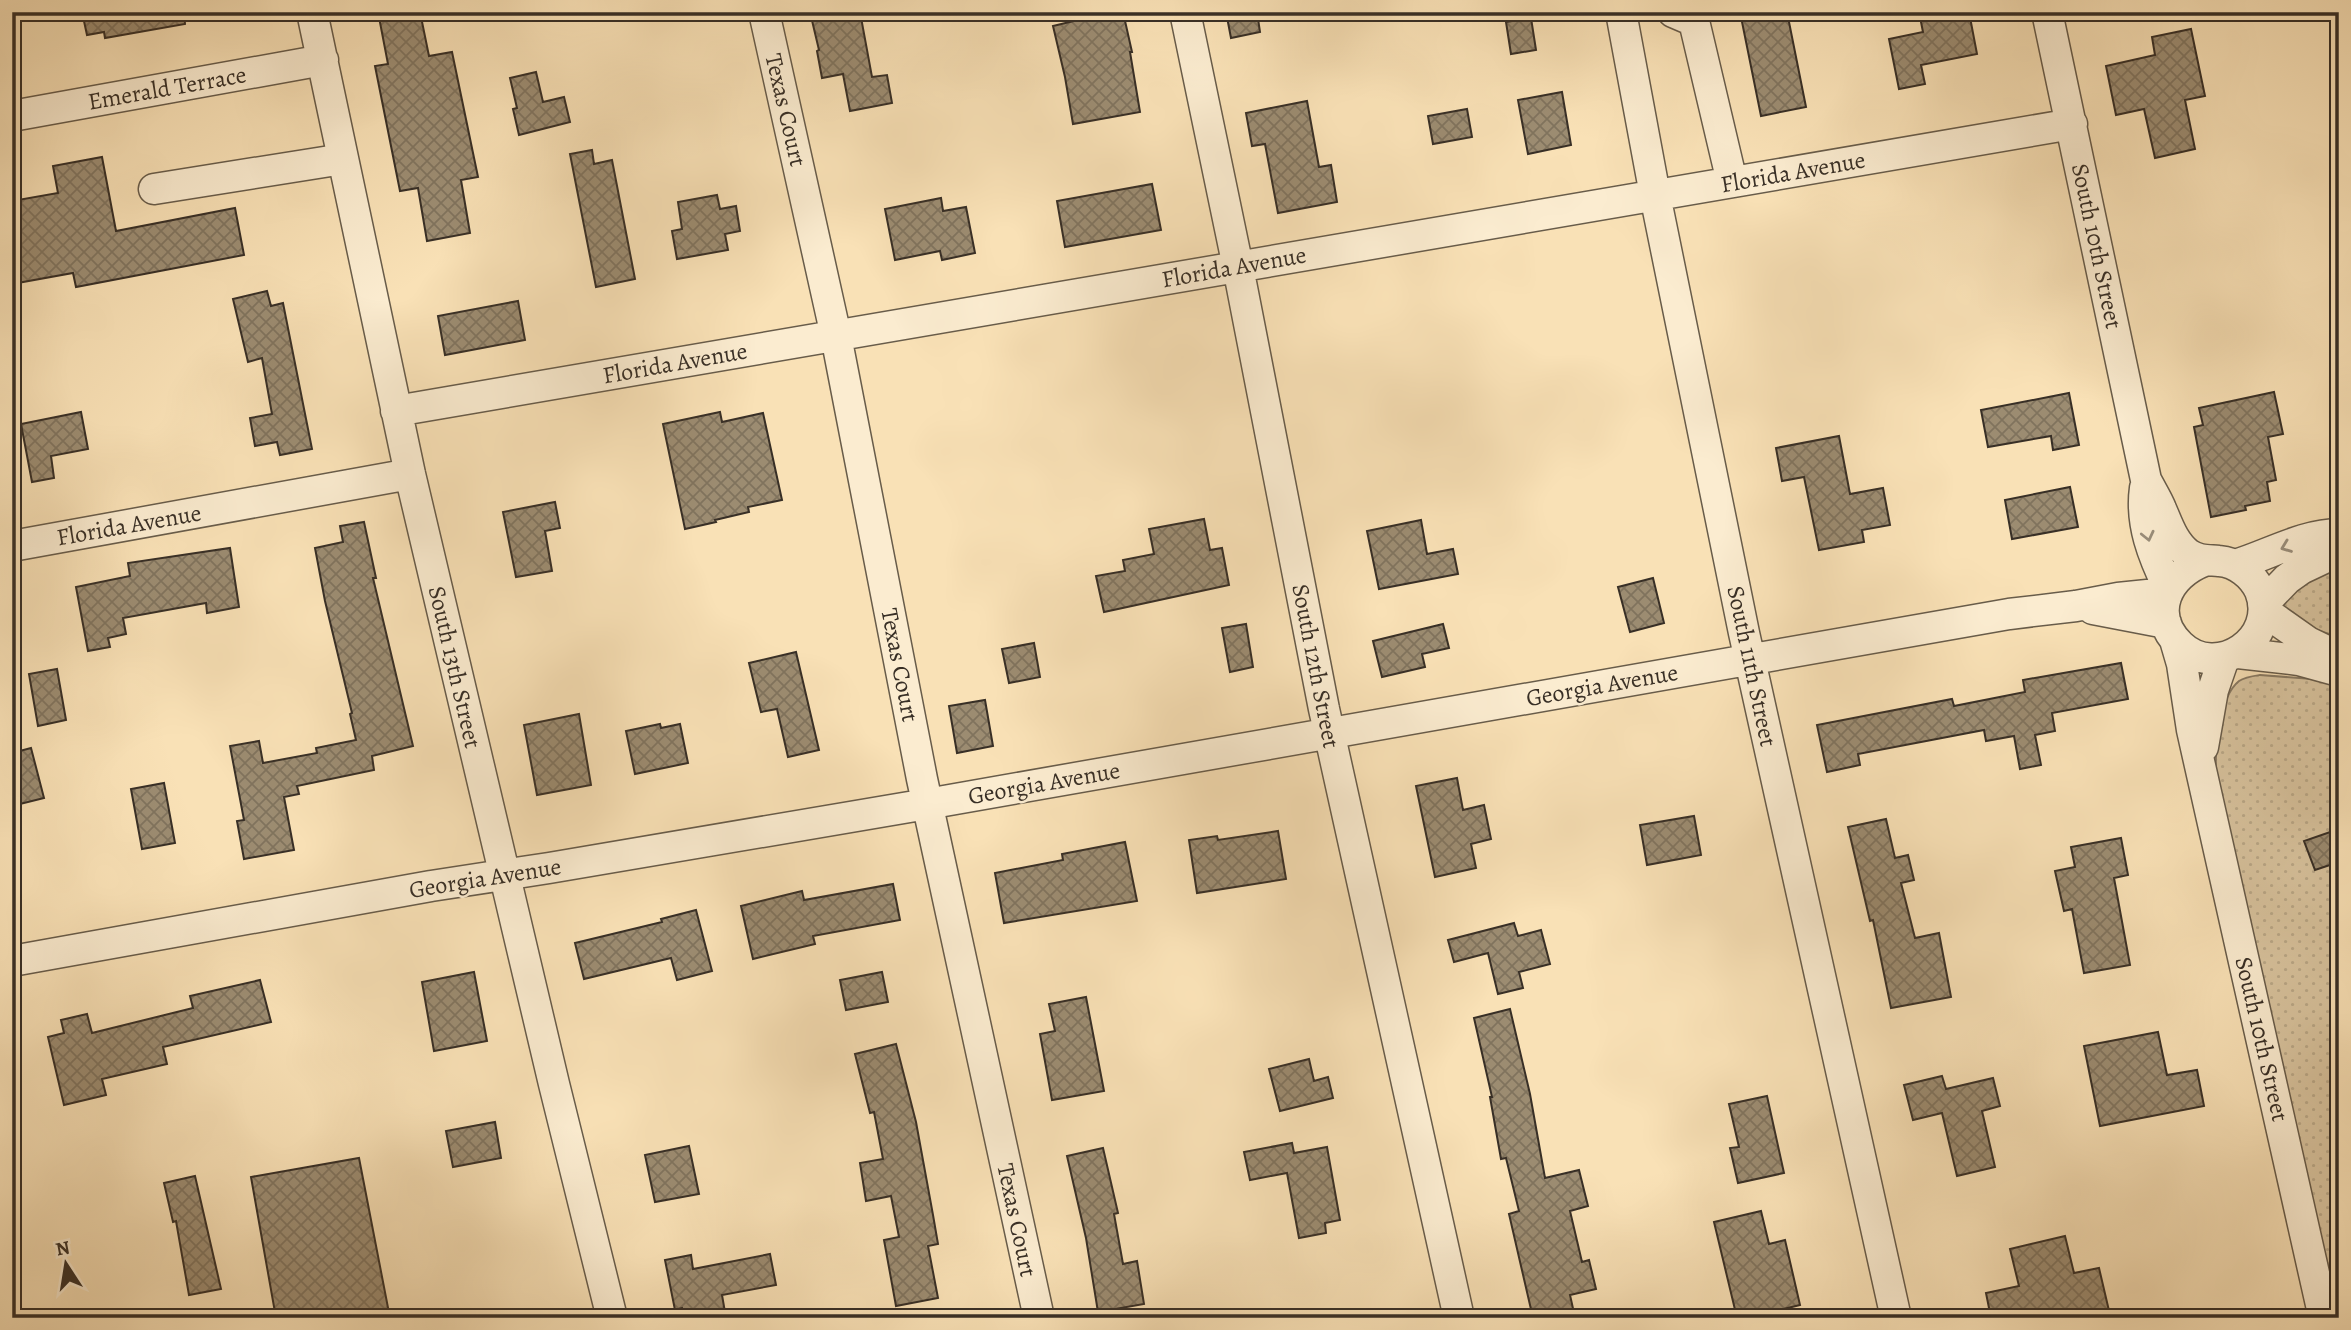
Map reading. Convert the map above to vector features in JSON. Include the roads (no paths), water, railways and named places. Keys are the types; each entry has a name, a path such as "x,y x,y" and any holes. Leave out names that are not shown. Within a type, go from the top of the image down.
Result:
{"street":[{"name":"South 13th Street","path":"312,12 410,474 612,1318"},
{"name":"Texas Court","path":"764,12 836,336 927,804 1039,1318"},
{"name":"South 12th Street","path":"1185,12 1329,733 1459,1318"},
{"name":"South 11th Street","path":"1621,12 1655,195 1750,658 1896,1318"},
{"path":"1673,12 1694,21 1732,182"},
{"name":"South 10th Street","path":"2048,12 2146,480 2179,545 2190,555 2204,561"},
{"name":"Emerald Terrace","path":"12,116 323,60"},
{"name":"Florida Avenue","path":"396,411 2072,124"},
{"path":"154,189 343,159"},
{"name":"Florida Avenue","path":"12,546 410,474"},
{"name":"South 10th Street","path":"2146,480 2142,508 2148,539 2168,591"},
{"path":"2235,565 2307,540 2339,534"},
{"path":"2231,655 2248,645 2256,635 2263,608 2287,579 2301,569 2339,551"},
{"path":"2339,657 2308,642 2263,608 2260,592 2254,581 2246,571 2235,565 2204,561 2189,566 2177,576 2168,591 2164,608 2170,631 2185,649 2197,656 2210,659 2231,655 2300,660 2339,671"},
{"name":"Georgia Avenue","path":"12,961 504,874 927,804 1750,658 2009,614 2168,591"},
{"name":"Georgia Avenue","path":"2076,606 2170,631"},
{"name":"South 10th Street","path":"2170,631 2182,664 2192,730 2324,1318"},
{"name":"South 10th Street","path":"2200,761 2213,690 2231,655"}]}
